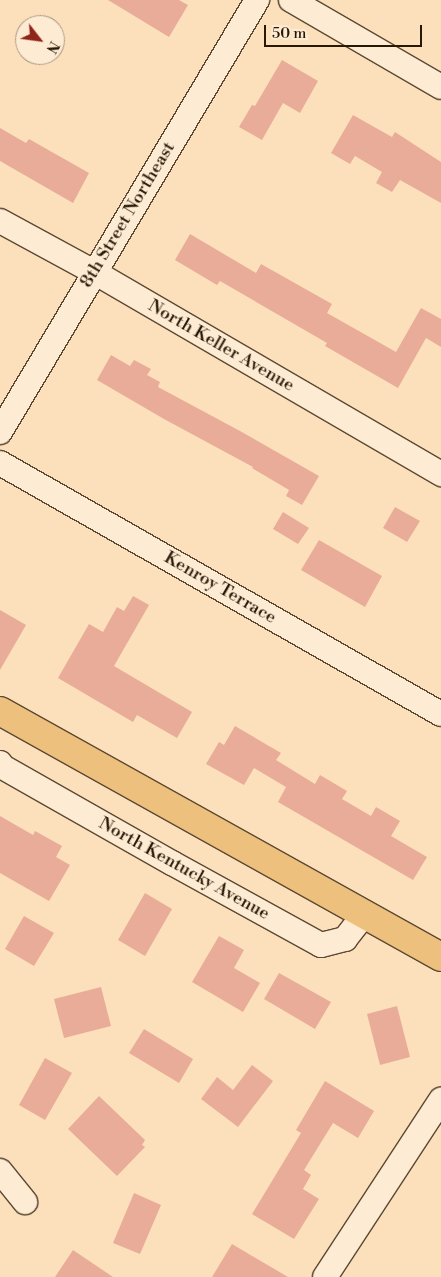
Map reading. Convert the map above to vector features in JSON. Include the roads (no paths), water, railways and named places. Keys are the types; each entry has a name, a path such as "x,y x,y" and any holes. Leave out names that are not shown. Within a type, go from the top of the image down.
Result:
{"main road":[{"path":"0,711 441,957"}],"street":[{"name":"8th Street Northeast","path":"0,432 258,0"},
{"path":"290,0 441,87"},
{"name":"North Keller Avenue","path":"0,221 94,272 441,474"},
{"name":"Kenroy Terrace","path":"0,463 441,714"},
{"name":"North Kentucky Avenue","path":"0,763 1,766 172,863 321,945 345,939 365,913"},
{"path":"326,1277 441,1100"},
{"path":"0,1171 25,1202"}]}
